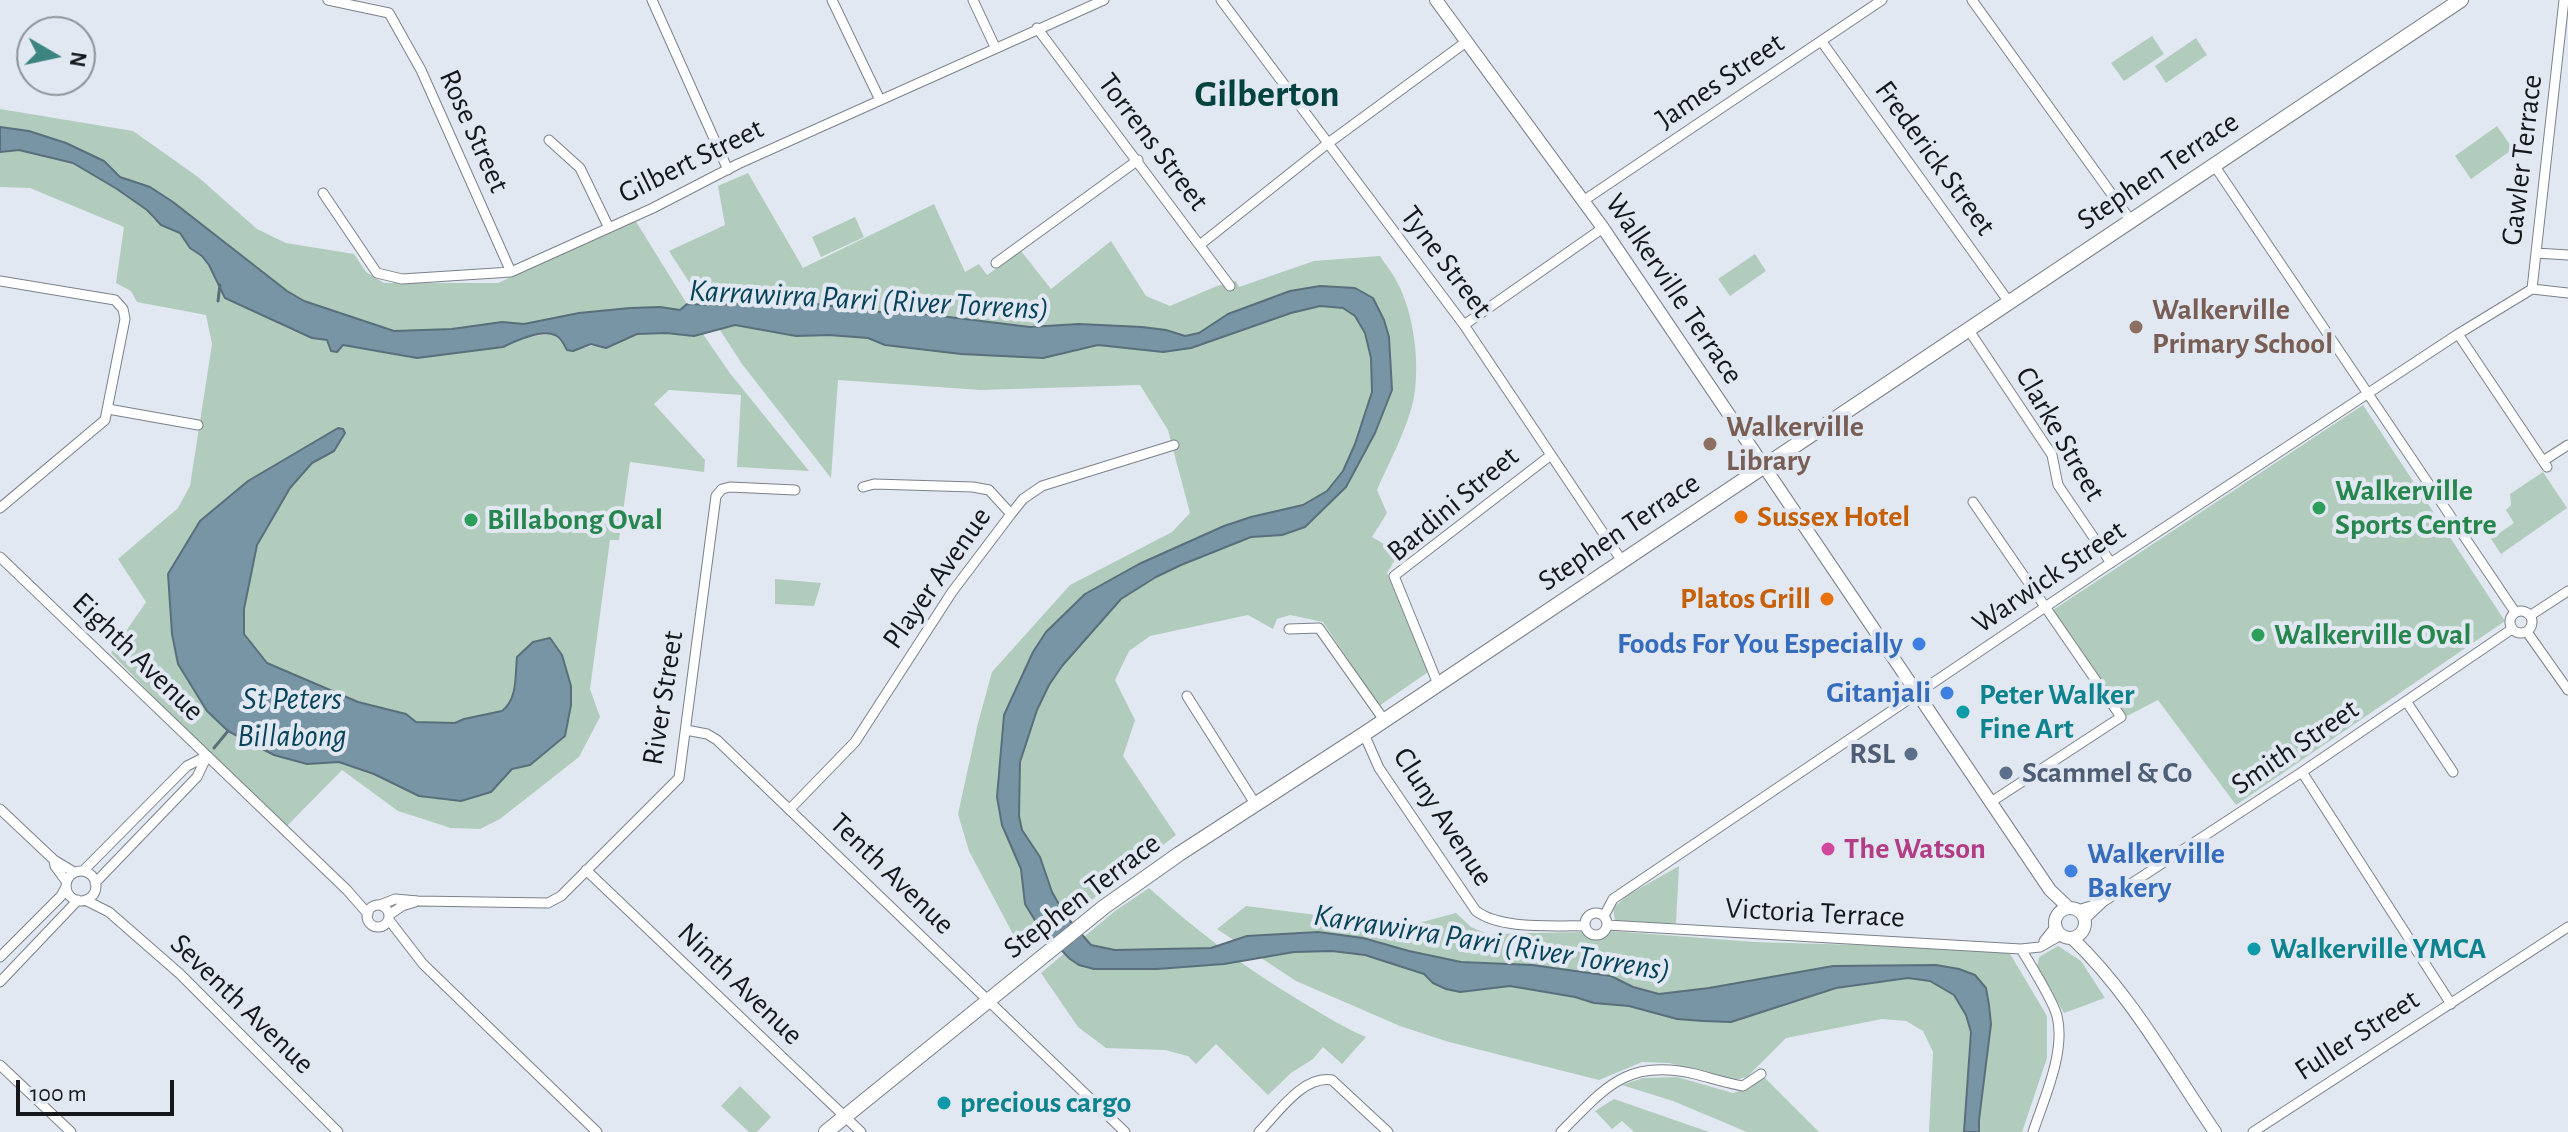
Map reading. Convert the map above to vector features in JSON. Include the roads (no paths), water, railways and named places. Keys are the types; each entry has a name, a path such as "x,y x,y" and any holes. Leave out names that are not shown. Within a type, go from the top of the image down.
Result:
{"main road":[{"name":"Stephen Terrace","path":"826,1132 1104,907 1179,854 1364,734 2461,0"}],"street":[{"name":"Rose Street","path":"328,0 389,13 421,70 511,272"},
{"path":"652,0 728,170"},
{"path":"832,0 880,100"},
{"path":"973,0 995,47"},
{"name":"Gilbert Street","path":"323,193 377,273 402,279 511,272 1091,2 1104,0"},
{"name":"Tyne Street","path":"1221,0 1464,325 1622,561"},
{"name":"Walkerville Terrace","path":"1436,0 1603,228 2050,890 2093,959 2134,1011 2215,1132"},
{"name":"James Street","path":"1583,201 1882,0"},
{"path":"1972,0 2131,221"},
{"name":"Gawler Terrace","path":"2564,0 2564,37 2532,289 2568,293"},
{"name":"Torrens Street","path":"1037,28 1230,286"},
{"path":"1201,244 1327,144 1466,42"},
{"name":"Frederick Street","path":"1822,42 2009,302"},
{"path":"549,140 580,168 609,228"},
{"path":"996,263 1138,160"},
{"path":"2214,165 2515,612"},
{"path":"1464,325 1603,228"},
{"path":"2536,253 2568,255"},
{"path":"0,281 115,300 125,319 102,426 0,508"},
{"name":"Warwick Street","path":"1606,920 1613,899 2111,563 2370,395 2458,334 2532,289"},
{"name":"Clarke Street","path":"1968,329 2052,455 2058,485 2111,563"},
{"path":"2458,334 2545,464 2568,445"},
{"path":"108,409 198,425"},
{"name":"Player Avenue","path":"790,809 855,742 952,592 1023,499 1042,486 1174,445"},
{"name":"Bardini Street","path":"1438,684 1394,576 1551,455"},
{"path":"863,487 874,484 973,487 989,490 1011,514"},
{"name":"River Street","path":"378,905 395,899 553,902 679,778 716,496 722,489 730,487 795,490"},
{"path":"1973,502 2121,717 1991,802"},
{"name":"Eighth Avenue","path":"0,557 347,890 368,914"},
{"path":"2531,615 2568,591"},
{"path":"2523,610 2531,615 2532,626 2527,632 2512,629 2510,619 2515,612 2523,610"},
{"path":"1289,629 1319,628 1384,720"},
{"name":"Smith Street","path":"2070,923 2302,772 2512,629"},
{"path":"2527,632 2568,690"},
{"path":"1187,696 1256,805"},
{"path":"2406,701 2453,772"},
{"name":"Tenth Avenue","path":"686,730 710,735 1125,1132"},
{"name":"Cluny Avenue","path":"1364,734 1379,768 1476,911 1486,919 1502,923 1585,926"},
{"path":"0,957 61,896 66,884 187,766 207,756"},
{"path":"0,982 95,887 197,777 207,756"},
{"path":"2302,772 2451,1004"},
{"path":"0,809 54,860 93,877 95,887"},
{"path":"54,860 69,894 82,900"},
{"name":"Ninth Avenue","path":"586,870 861,1132"},
{"name":"Seventh Avenue","path":"95,887 109,912"},
{"name":"Eighth Avenue","path":"347,890 378,905"},
{"name":"Seventh Avenue","path":"82,900 109,912 180,974 338,1132"},
{"name":"River Street","path":"387,921 402,906 418,901"},
{"path":"387,921 372,925 367,919 368,914 378,905 386,908 387,921 423,964 597,1132"},
{"path":"1593,914 1606,920 1604,932 1597,935 1585,926 1588,917 1593,914"},
{"name":"Victoria Terrace","path":"1606,920 2021,949 2040,947 2070,923"},
{"name":"Fuller Street","path":"2253,1132 2269,1128 2568,927"},
{"path":"2021,949 2057,1015 2058,1049 2033,1132"},
{"path":"0,1065 71,1132"},
{"path":"1561,1132 1607,1087 1627,1075 1666,1070 1743,1086 1761,1074"},
{"path":"1259,1132 1307,1084 1326,1079 1345,1091 1388,1132"}],"water":[{"path":"0,127 29,131 66,143 104,161 120,177 150,187 173,202 304,301 394,331 452,329 502,322 524,324 579,313 630,308 680,310 687,304 751,302 900,311 1030,327 1079,324 1142,327 1185,336 1199,333 1228,314 1290,291 1320,286 1355,288 1373,298 1384,320 1389,337 1392,390 1375,433 1346,487 1305,527 1282,535 1251,537 1181,565 1121,599 1062,666 1037,710 1020,762 1019,816 1022,830 1040,857 1052,892 1065,915 1091,945 1115,950 1211,948 1247,936 1318,932 1363,938 1461,962 1532,965 1611,976 1633,987 1659,994 1833,966 1936,965 1959,969 1975,975 1986,988 1989,1005 1991,1024 1979,1132 1964,1132 1971,1032 1966,1015 1954,995 1930,981 1908,978 1836,988 1731,1022 1703,1021 1677,1019 1629,1006 1594,1003 1510,986 1460,992 1433,983 1424,974 1365,955 1332,951 1294,952 1224,964 1157,969 1094,969 1070,959 1039,927 1025,904 1021,869 1002,825 997,797 1004,715 1033,652 1046,632 1085,594 1139,564 1224,526 1303,505 1327,491 1343,471 1372,392 1371,358 1365,333 1355,316 1343,308 1320,306 1291,313 1191,348 1163,352 1098,345 1043,358 961,354 885,345 868,338 796,336 735,325 694,336 637,334 606,348 591,344 573,351 567,350 557,336 543,334 529,336 503,347 417,358 343,345 337,352 331,351 327,340 312,338 225,298 209,265 190,248 180,233 161,225 147,210 117,189 73,163 19,150 0,152"},
{"name":"St Peters Billabong","path":"338,428 345,433 334,451 312,463 290,488 257,545 244,609 244,634 267,663 358,702 406,714 416,722 455,723 502,711 513,693 517,657 533,642 550,638 562,655 571,686 565,736 530,765 512,769 491,792 461,801 419,796 374,774 339,762 307,764 274,755 228,731 207,711 178,664 172,634 168,574 200,521 248,481"}],"waterway":[{"path":"218,301 220,285"},
{"path":"214,748 228,731"}],"place":[{"name":"Walkerville Primary School","path":"2136,327"},
{"name":"Walkerville Library","path":"1710,444"},
{"name":"Walkerville Sports Centre","path":"2319,508"},
{"name":"Sussex Hotel","path":"1741,517"},
{"name":"Billabong Oval","path":"471,520"},
{"name":"Platos Grill","path":"1827,599"},
{"name":"Walkerville Oval","path":"2258,635"},
{"name":"Foods For You Especially","path":"1919,644"},
{"name":"Gitanjali","path":"1947,693"},
{"name":"Peter Walker Fine Art","path":"1963,712"},
{"name":"RSL","path":"1911,754"},
{"name":"Scammel & Co","path":"2006,773"},
{"name":"The Watson","path":"1828,849"},
{"name":"Walkerville Bakery","path":"2071,871"},
{"name":"Walkerville YMCA","path":"2254,949"},
{"name":"precious cargo","path":"944,1103"}],"district":[{"name":"Gilberton","path":"1267,95"}],"water label":[{"name":"Karrawirra Parri (River Torrens)","path":"869,300"},
{"name":"Karrawirra Parri (River Torrens)","path":"1492,943"}]}
